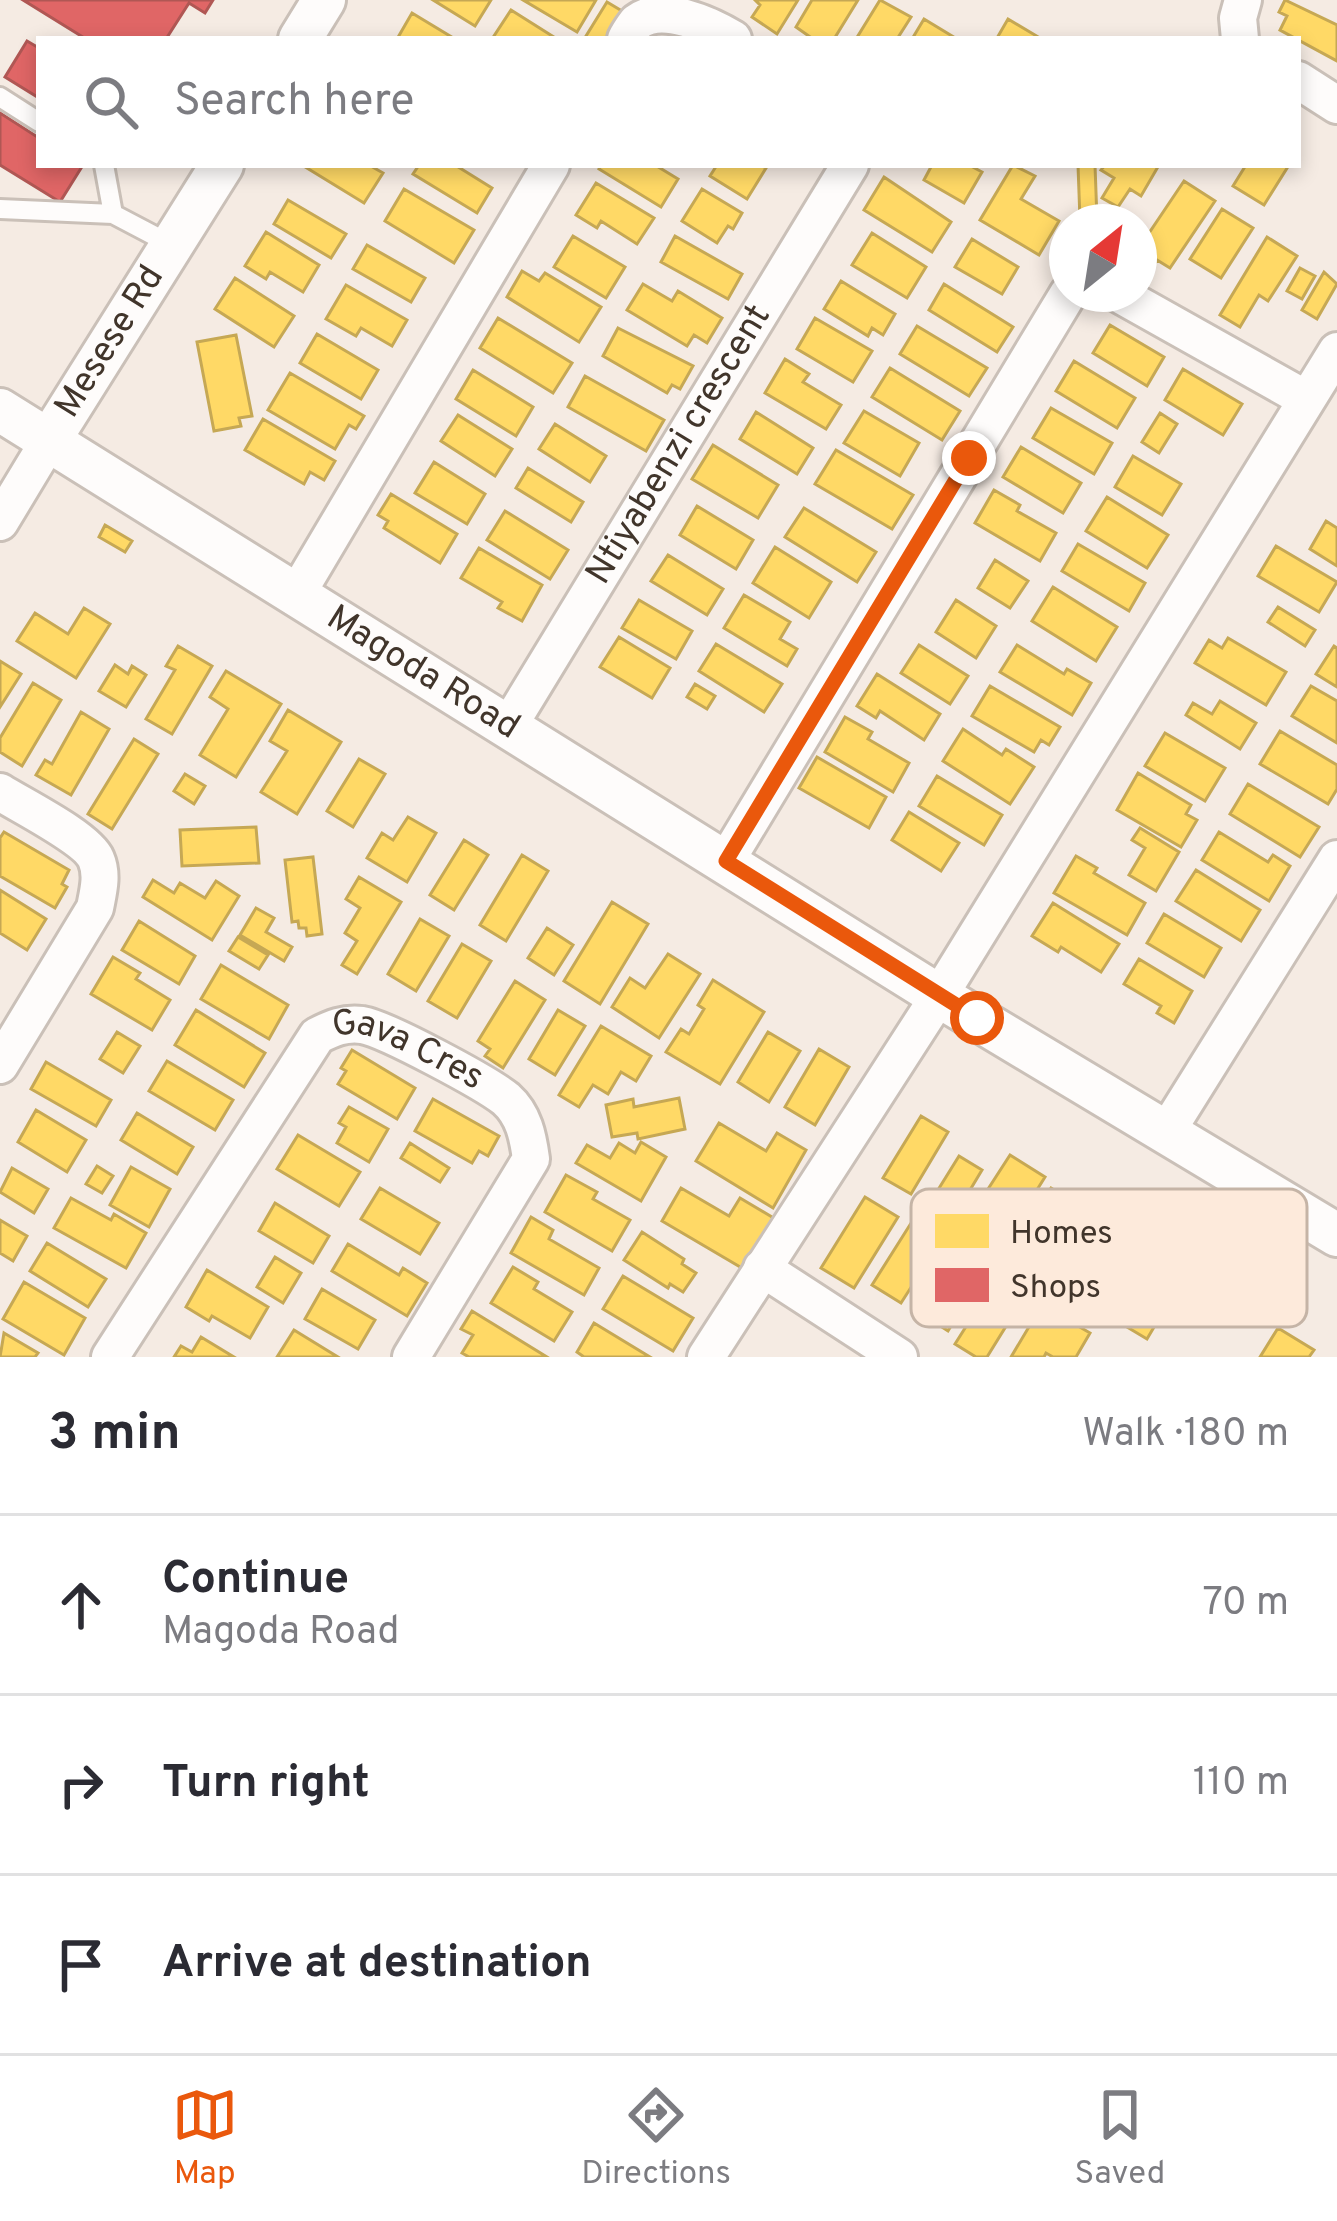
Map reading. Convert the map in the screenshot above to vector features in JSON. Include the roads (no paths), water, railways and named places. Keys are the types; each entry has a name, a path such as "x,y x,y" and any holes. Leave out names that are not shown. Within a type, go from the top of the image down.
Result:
{"street":[{"path":"302,36 324,0"},
{"path":"1240,36 1243,0"},
{"path":"628,36 636,22 653,16 695,21 727,36"},
{"path":"1301,82 1337,105"},
{"name":"Mesese Rd","path":"0,522 220,168"},
{"path":"295,597 549,168"},
{"name":"Ntiyabenzi crescent","path":"508,727 848,168"},
{"path":"726,861 1057,312"},
{"path":"1151,312 1306,399"},
{"path":"706,1357 939,996 1337,351"},
{"name":"Magoda Road","path":"0,410 939,996 1262,1189"},
{"path":"0,792 83,845 97,860 100,879 95,908 0,1065"},
{"path":"1167,1131 1337,859"},
{"name":"Gava Cres","path":"110,1357 316,1036 356,1024 393,1035 506,1099 522,1119 529,1139 531,1159 411,1357"},
{"name":"Magoda Road","path":"1307,1217 1337,1235"},
{"path":"762,1268 899,1357"}],"lane":[{"path":"0,98 36,120"},
{"path":"105,168 113,214"},
{"path":"0,208 113,214 172,245"}]}
